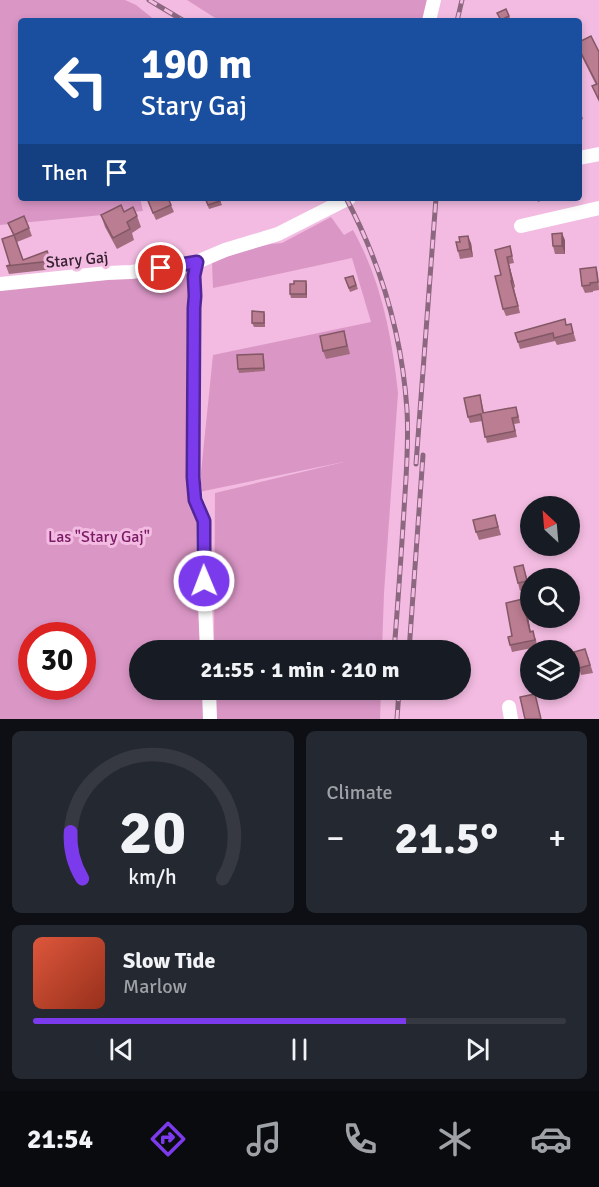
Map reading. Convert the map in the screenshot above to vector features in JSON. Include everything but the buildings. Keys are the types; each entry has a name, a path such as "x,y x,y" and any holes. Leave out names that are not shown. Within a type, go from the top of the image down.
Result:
{"street":[{"path":"430,18 434,0"},
{"path":"582,157 599,154"},
{"name":"Stary Gaj","path":"0,284 121,273 197,262 225,250 278,234 343,201"},
{"path":"521,225 599,208"},
{"path":"197,262 194,276 193,477 195,500 204,521 207,640"},
{"path":"209,700 210,719"}],"green space":[{"path":"0,0 125,0 136,5 152,18 18,18 18,201 141,201 143,211 0,225"},
{"path":"187,0 430,0 426,18 215,18"},
{"path":"331,217 344,235 353,230 371,269 384,309 398,393 382,640 214,640 215,493 348,461 199,492 213,355 371,322 352,258 213,288 212,262 246,250 282,243"},
{"name":"Las \"Stary Gaj\"","path":"187,269 204,640 129,640 129,700 204,700 203,719 0,719 0,281"},
{"path":"214,700 381,700 380,719 213,719"}],"railway":[{"path":"149,0 179,18"},
{"path":"458,18 462,0"},
{"path":"347,201 370,248 388,301 395,327 404,382 408,423 407,460 395,640"},
{"path":"416,464 436,201"},
{"path":"410,640 423,455"},
{"path":"397,719 398,700"}],"route":[{"path":"161,268 197,262 194,276 193,477 195,500 204,521 204,581"}]}
